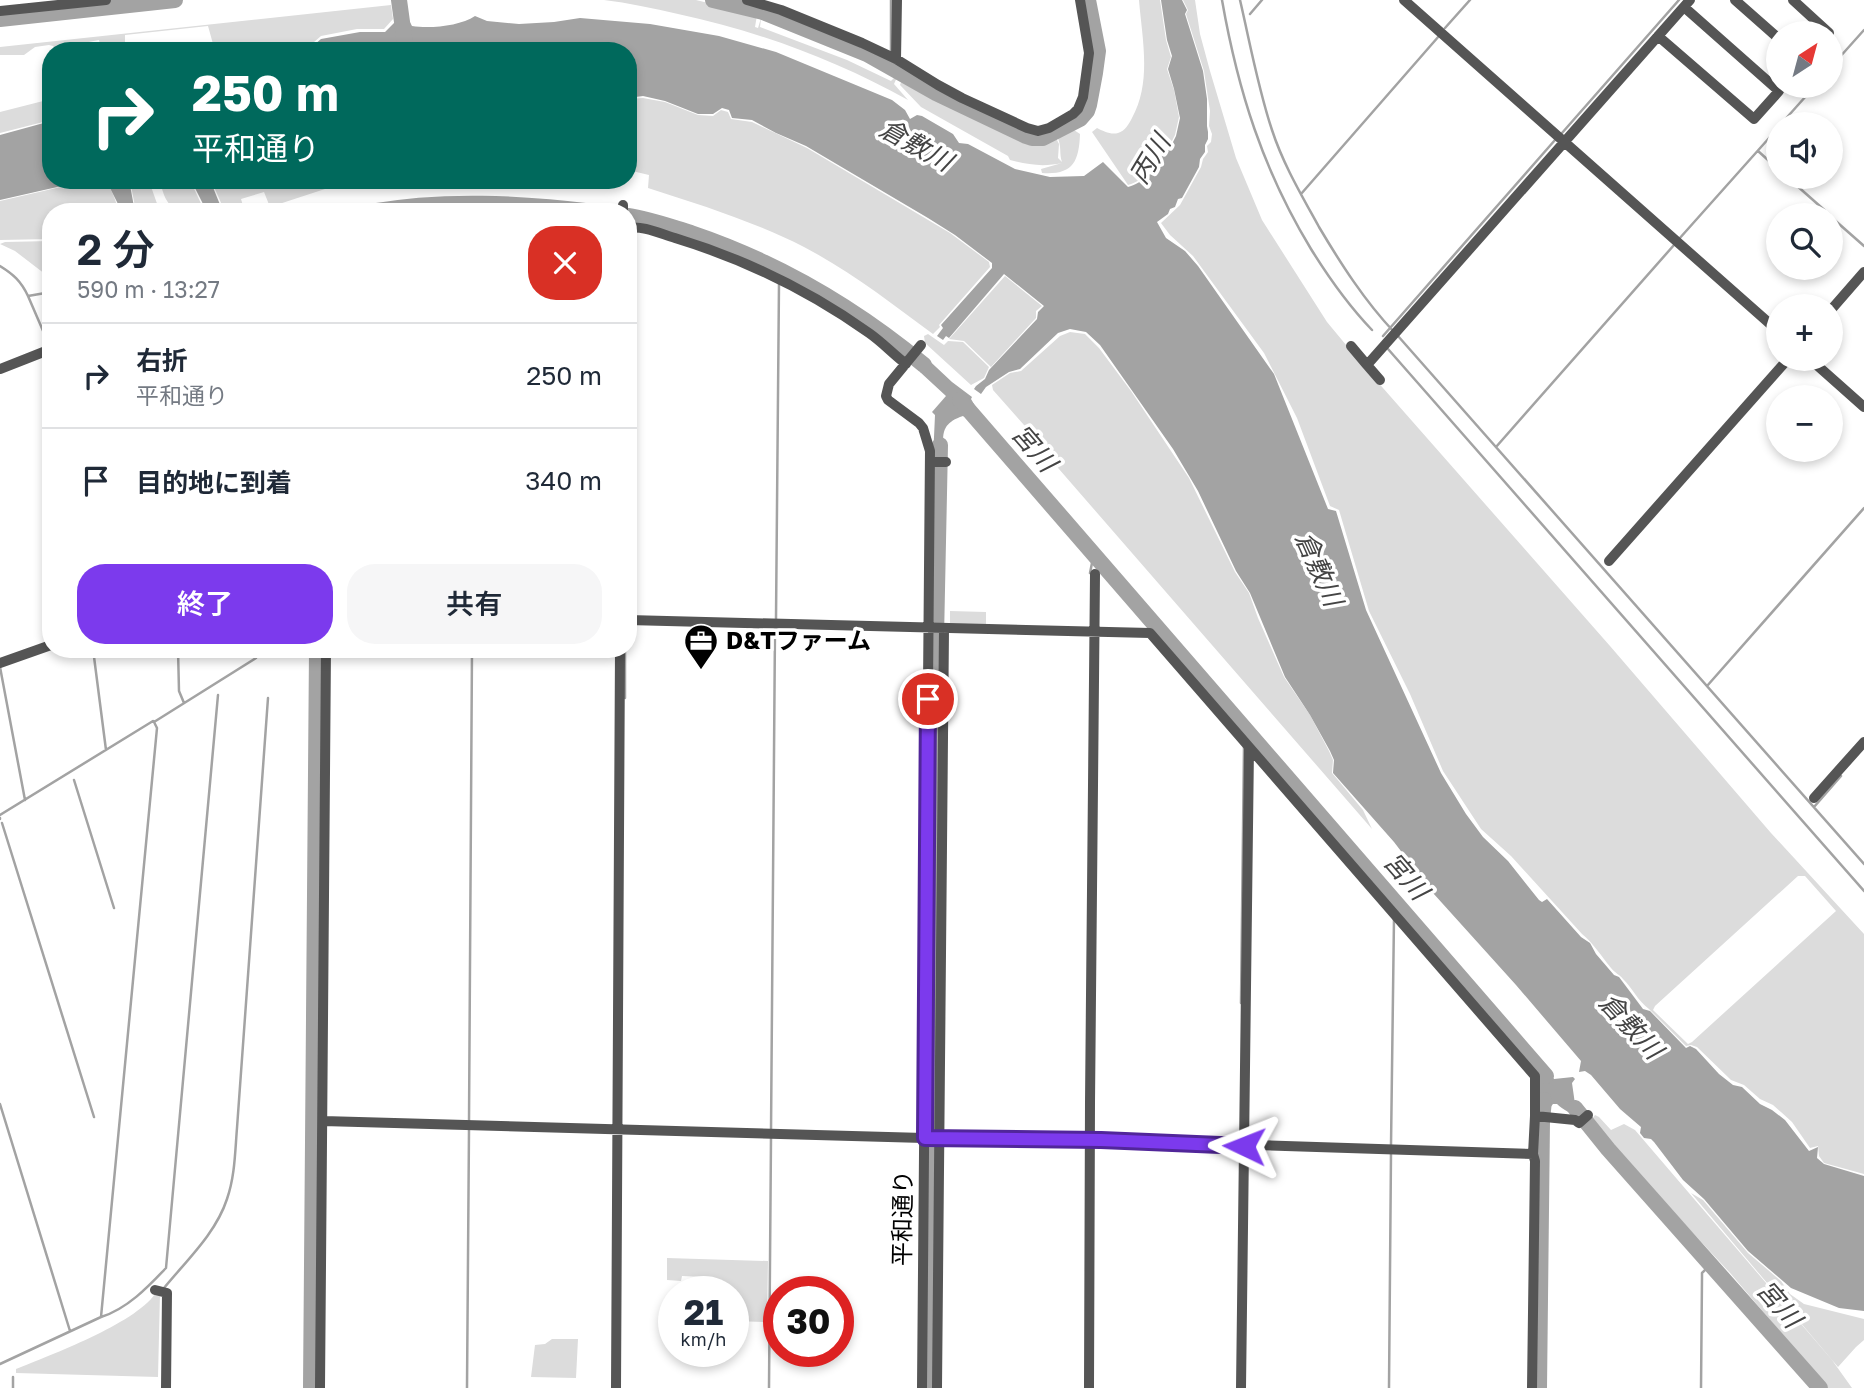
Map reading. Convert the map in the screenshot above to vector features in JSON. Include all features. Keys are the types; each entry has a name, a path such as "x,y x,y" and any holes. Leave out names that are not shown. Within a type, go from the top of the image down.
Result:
{"street":[{"path":"0,12 106,0"},
{"path":"747,0 807,20 862,43 896,59 950,92 1038,131 1049,128 1073,114 1083,97 1089,53 1080,0"},
{"path":"896,59 897,0"},
{"path":"1404,0 1766,320"},
{"path":"1735,0 1766,27"},
{"path":"1793,0 1816,21"},
{"path":"1367,365 1687,3 1779,91 1754,119 1658,36"},
{"path":"637,228 706,248 780,280 866,330 907,362 920,347"},
{"path":"1843,296 1864,272"},
{"path":"1351,346 1380,380"},
{"path":"0,369 42,353"},
{"name":"平和通り","path":"907,362 889,384 886,396 923,428 938,462 933,1138 922,1388"},
{"path":"1609,561 1777,371"},
{"path":"1824,371 1864,407"},
{"path":"1089,1388 1091,632 1095,574"},
{"path":"637,620 1150,633 1535,1076 1540,1116 1533,1154 1532,1388"},
{"path":"1,663 42,648"},
{"path":"320,1388 326,658"},
{"path":"615,1388 621,1129 620,658"},
{"path":"1814,798 1864,742"},
{"path":"1241,1388 1241,1146 1247,745"},
{"path":"1540,1116 1575,1120 1579,1123 1585,1118"},
{"path":"323,1121 1533,1154"},
{"path":"933,1138 939,1168 937,1388"},
{"path":"160,1292 167,1293 166,1388"}],"shaded area":[{"path":"604,0 696,0 757,15 755,27 758,28 761,18 831,43 898,75 894,84 908,100 853,72 767,38 708,21","holes":["761,19 831,44 893,73 895,77 891,81 847,60 760,27"]},
{"path":"1139,0 1160,0 1171,57 1167,69 1179,117 1175,135 1161,152 1154,168 1128,185 1092,132 1097,128 1110,133 1125,129 1138,104 1144,75"},
{"path":"1183,0 1195,0 1200,34 1236,158 1262,220 1327,322 1771,833 1864,934 1864,1174 1824,1163 1819,1156 1818,1146 1810,1148 1792,1122 1773,1105 1760,1099 1744,1085 1731,1080 1697,1047 1686,1046 1642,1002 1511,856 1481,829 1443,771 1410,694 1369,611 1339,510 1330,506 1297,418 1264,353 1193,256 1161,223 1180,205 1211,142 1204,71 1186,14 1188,10","holes":["1798,876 1805,876 1836,911 1688,1044 1653,1010 1655,1006"]},
{"path":"391,5 393,19 384,29 357,29 321,36 314,42 212,42 208,26 125,35 125,42 47,42"},
{"path":"42,42 42,46 35,47 24,55 0,55 0,47"},
{"path":"903,77 936,97 1021,138 1038,141 1055,136 1059,144 1058,158 1062,162 1059,143 1057,136 1074,130 1080,134 1075,160 1060,172 1042,173 1041,169 1062,163 1036,165 1010,160 1008,156 921,107 900,85"},
{"path":"637,98 665,102 698,115 713,116 721,110 728,112 731,119 752,122 807,148 950,233 989,262 990,267 933,334 854,277 804,247 747,222 648,188 649,175 637,172"},
{"path":"42,101 42,122 0,133 0,112"},
{"path":"52,189 110,189 116,203 42,203 42,239 0,240 0,201"},
{"path":"132,189 152,189 157,203 134,203"},
{"path":"194,189 201,203 168,203 163,191"},
{"path":"215,189 325,189 282,203 268,203 264,192 241,199 242,203 221,203"},
{"path":"42,241 42,272 15,251 0,244"},
{"path":"1005,276 1042,306 1036,311 1036,318 991,367 964,341 949,339"},
{"path":"1070,332 1085,334 1099,348 1189,478 1235,572 1249,593 1284,677 1310,715 1329,751 1333,760 1332,773 1363,810 1372,829 1052,461 1035,447 1039,442 993,390 992,385 1010,373 1021,371 1060,336"},
{"path":"928,334 944,345 948,341 963,342 989,367 984,378 971,385 925,343 924,336"},
{"path":"950,611 986,612 986,628 950,627"},
{"path":"1595,1115 1611,1130 1624,1124 1635,1130 1832,1360 1852,1388 1828,1388 1731,1274 1606,1139 1592,1119"},
{"path":"1691,1193 1703,1200 1748,1253 1781,1281 1790,1294 1804,1304 1864,1319 1864,1340 1838,1367"},
{"path":"667,1258 768,1261 768,1276 763,1276 763,1322 749,1321 749,1276 667,1276"},
{"path":"155,1294 160,1294 158,1377 16,1373 16,1369 111,1327 144,1305"},
{"path":"552,1339 578,1339 576,1378 531,1377 535,1345 545,1344"}],"water":[{"name":"倉敷川","path":"1161,0 1182,0 1203,71 1208,139 1199,167 1182,198 1157,222 1166,238 1185,251 1198,266 1274,374 1328,509 1336,511 1366,610 1441,773 1483,837 1508,861 1539,900 1542,902 1547,899 1581,937 1590,943 1596,954 1614,975 1619,977 1643,1009 1650,1011 1686,1048 1690,1046 1696,1049 1733,1085 1742,1087 1760,1104 1785,1120 1809,1151 1818,1147 1817,1158 1824,1164 1864,1176 1864,1311 1839,1308 1791,1288 1748,1251 1704,1199 1683,1180 1654,1142 1644,1138 1640,1133 1641,1127 1620,1109 1591,1075 1585,1071 1579,1072 1581,1061 1433,893 1394,842 1333,773 1334,760 1330,751 1285,677 1250,593 1236,571 1198,491 1173,449 1100,345 1086,332 1070,329 1058,333 1020,369 1009,372 986,387 981,394 974,389 976,386 1037,319 1038,312 1044,306 1004,274 949,338 946,336 943,340 937,336 943,328 941,325 992,268 992,263 928,218 806,146 752,120 732,118 729,110 722,108 713,114 698,114 665,101 637,97 637,42 318,42 321,39 360,32 385,32 396,21 396,9 401,5 412,26 419,27 453,24 475,16 487,21 519,24 580,18 650,24 719,36 776,52 892,100 905,110 910,119 917,115 922,116 953,134 959,143 968,144 1015,169 1050,177 1084,176 1103,162 1128,187 1154,170 1162,153 1176,136 1180,118 1168,69 1172,56"},
{"path":"42,123 42,189 48,189 0,200 0,135"},
{"path":"110,189 131,189 133,203 118,203"},
{"path":"196,189 214,189 219,203 202,203"},
{"path":"920,352 972,397 978,411 969,419 963,416 955,419 946,427 943,437 944,458 933,459 935,415 932,412 946,396 912,361"},
{"path":"1537,1056 1554,1079 1575,1079 1572,1083 1575,1104 1585,1114 1581,1117 1575,1115 1557,1104 1553,1104 1546,1113 1538,1113 1528,1063"}],"waterway":[{"path":"0,19 175,0"},
{"path":"399,0 405,42"},
{"path":"713,0 763,12 867,54 936,93 1032,138 1043,138 1080,119 1087,111 1098,51 1088,0"},
{"path":"891,0 891,52"},
{"path":"1222,0 1228,34 1254,129 1279,190 1311,249 1347,301 1372,330"},
{"path":"1240,0 1267,114 1287,167 1344,268 1394,332"},
{"path":"1250,14 1262,0"},
{"path":"1445,28 1470,0"},
{"path":"1562,133 1679,0"},
{"path":"113,7 114,3"},
{"path":"1843,53 1864,30"},
{"path":"1301,194 1439,36"},
{"path":"1792,112 1804,98"},
{"path":"1383,336 1555,140"},
{"path":"1679,239 1766,141"},
{"path":"1758,151 1766,158"},
{"path":"1801,189 1816,203"},
{"path":"637,218 691,233 784,272 842,305 924,365"},
{"path":"1843,227 1864,246"},
{"path":"1496,447 1674,245"},
{"path":"0,266 16,278 28,296 42,294"},
{"path":"776,619 779,283"},
{"path":"28,296 42,328"},
{"path":"1398,336 1864,864"},
{"path":"1388,349 1864,891"},
{"name":"宮川","path":"960,400 1546,1076"},
{"path":"931,1388 936,638 940,445"},
{"path":"1707,686 1864,508"},
{"path":"1090,573 1092,563 1097,557"},
{"path":"771,1132 775,628"},
{"path":"94,658 106,750"},
{"path":"178,658 179,691 184,703"},
{"path":"0,815 256,658"},
{"path":"311,1388 317,658"},
{"path":"469,1122 472,658"},
{"path":"625,658 625,698"},
{"path":"0,667 25,800"},
{"path":"101,1317 128,1303 166,1268 218,695"},
{"path":"164,1288 216,1223 232,1182 268,698"},
{"path":"0,1364 101,1317 157,728 154,722"},
{"path":"1241,1003 1244,747"},
{"path":"1814,807 1841,776"},
{"path":"74,780 114,908"},
{"path":"2,823 94,1117"},
{"path":"1391,1146 1394,918"},
{"path":"1539,1388 1544,1100"},
{"path":"0,1104 70,1331"},
{"name":"宮川","path":"1575,1108 1608,1149 1820,1388"},
{"path":"467,1388 469,1129"},
{"path":"769,1388 771,1138"},
{"path":"1389,1388 1391,1153"},
{"path":"1701,1388 1702,1273 1711,1264"},
{"path":"13,1377 13,1388"}],"place":[{"name":"D&Tファーム","path":"701,671"}],"route":[{"path":"928,699 925,1138 1101,1140 1244,1146"}],"water label":[{"name":"丙川","path":"1150,159"}]}
